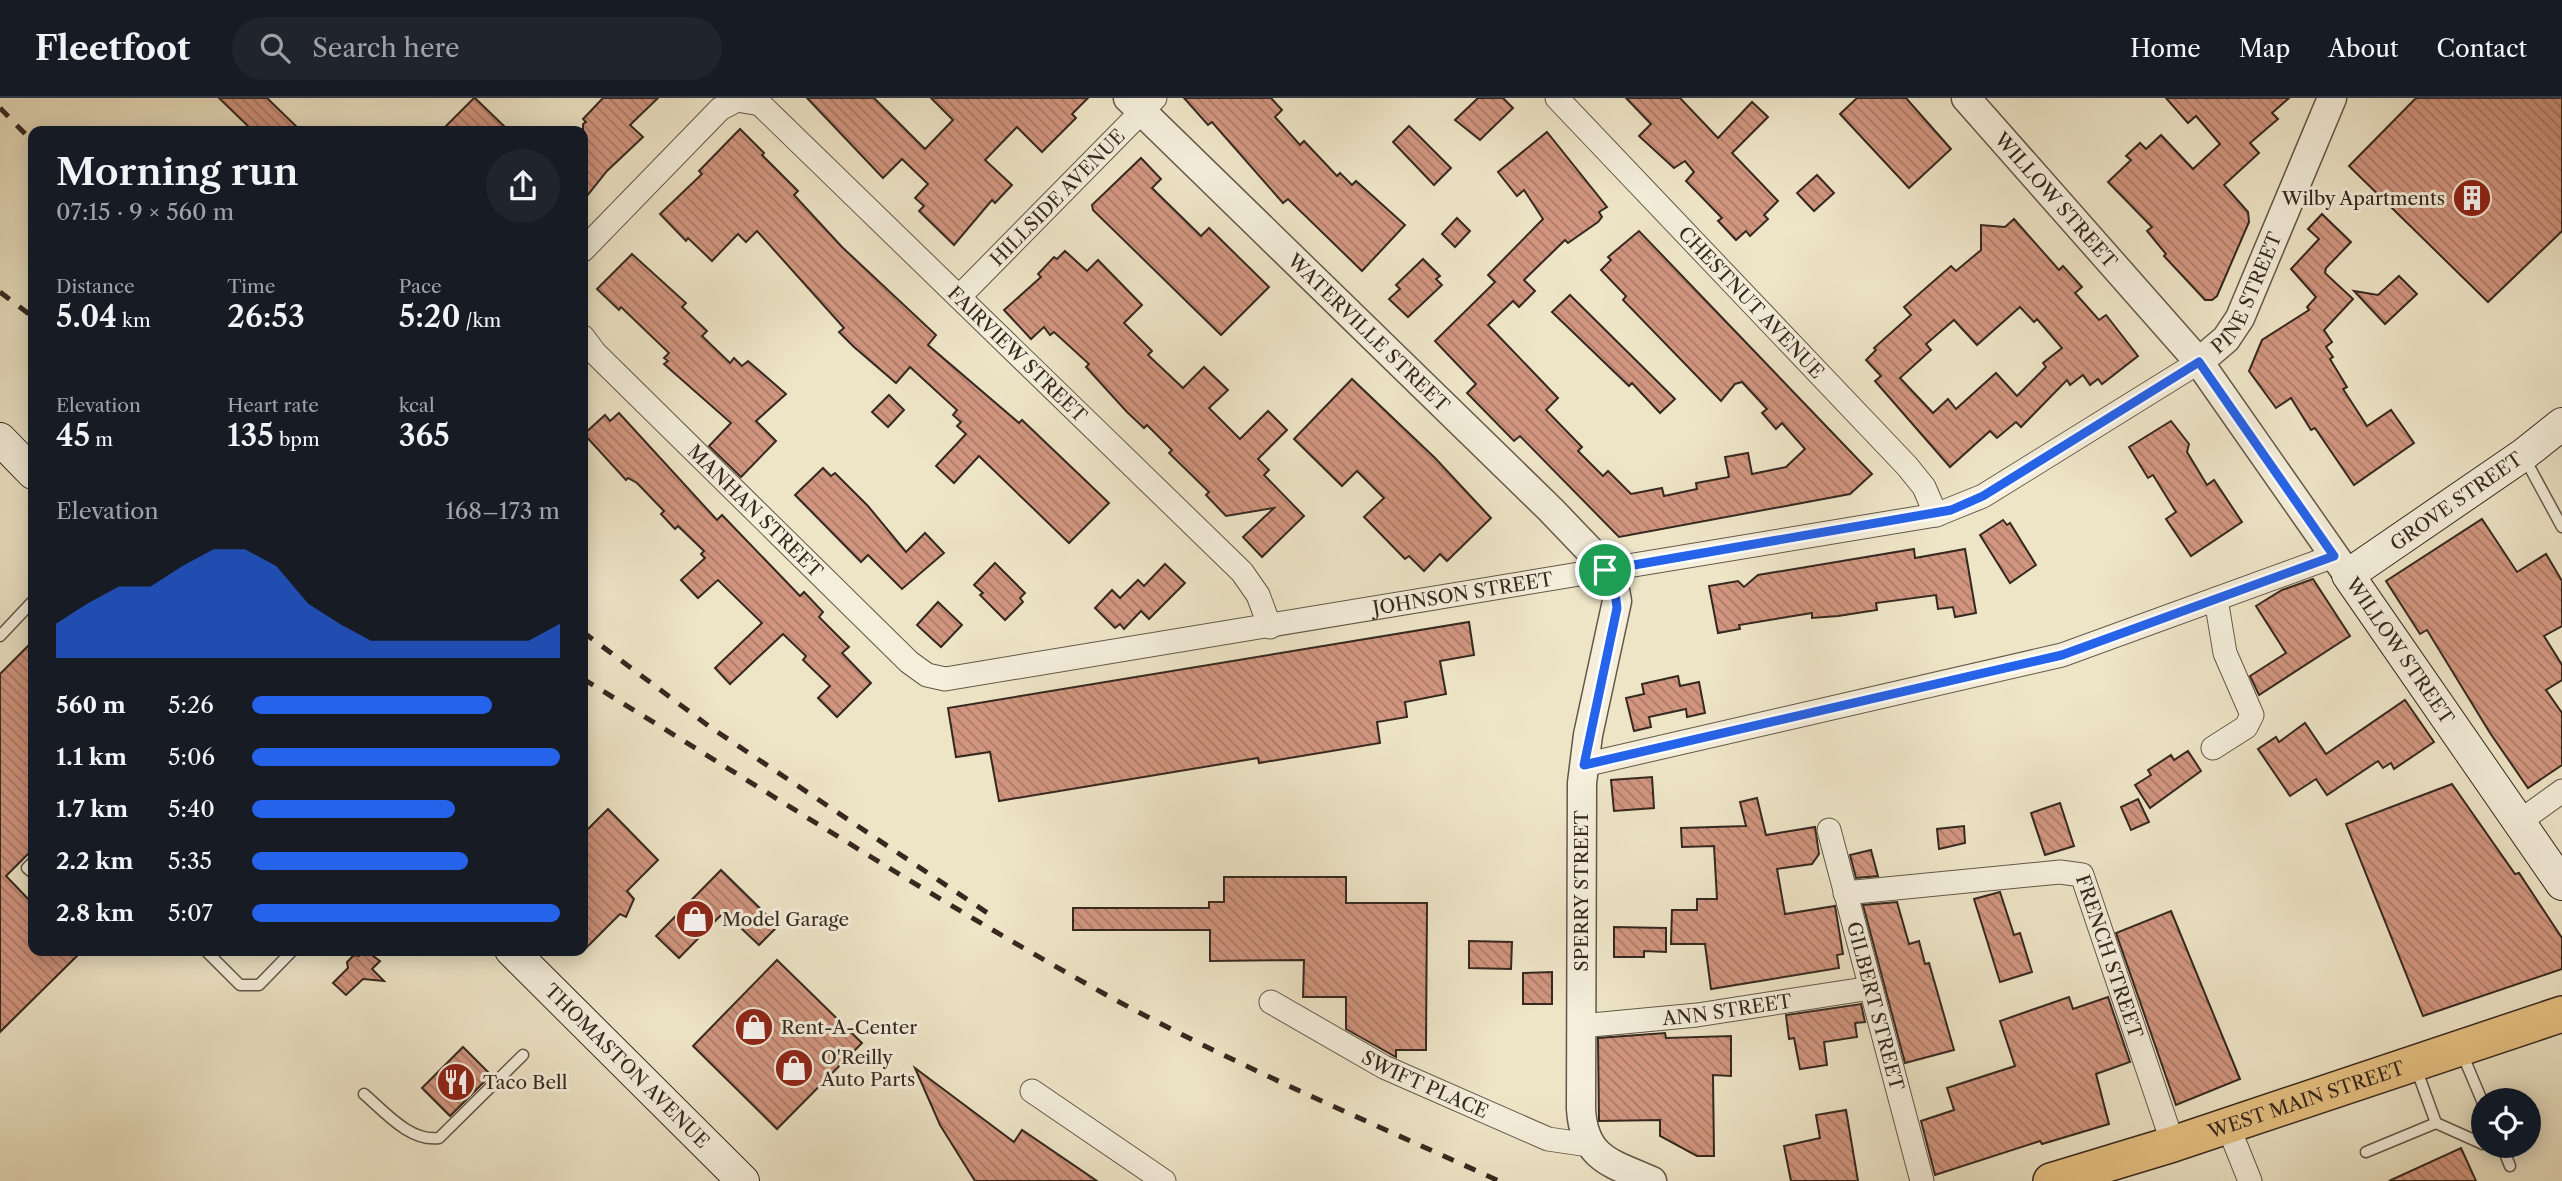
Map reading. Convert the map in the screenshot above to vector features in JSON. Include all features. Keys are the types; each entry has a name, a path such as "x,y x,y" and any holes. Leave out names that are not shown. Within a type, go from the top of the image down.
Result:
{"main road":[{"name":"GROVE STREET","path":"2341,566 2523,455 2562,424"},
{"path":"0,439 28,467"},
{"name":"WILLOW STREET","path":"2341,566 2562,884"},
{"name":"THOMASTON AVENUE","path":"517,956 743,1181"},
{"name":"WEST MAIN STREET","path":"2051,1181 2173,1144 2562,1014"}],"street":[{"name":"CHESTNUT AVENUE","path":"1557,98 1907,466 1924,487 1936,514"},
{"name":"WILLOW STREET","path":"1966,98 2199,362 2341,566"},
{"name":"PINE STREET","path":"2199,362 2222,343 2240,318 2332,98"},
{"name":"FAIRVIEW STREET","path":"588,245 720,109 737,100 746,99 760,104 1242,572 1258,595 1270,627"},
{"name":"HILLSIDE AVENUE","path":"959,298 1142,102"},
{"name":"WATERVILLE STREET","path":"1142,102 1551,510 1605,570"},
{"name":"MANHAN STREET","path":"588,344 909,662 935,678"},
{"name":"JOHNSON STREET","path":"935,678 969,677 1936,514 1983,496 2199,362"},
{"path":"1584,765 2062,655 2216,599 2341,566"},
{"name":"SPERRY STREET","path":"1589,1145 1581,1109 1584,765 1617,608 1614,585 1605,570"},
{"path":"2213,748 2246,727 2252,715 2225,653 2216,599"},
{"path":"2519,822 2562,791"},
{"name":"GILBERT STREET","path":"1829,830 1922,1181"},
{"name":"FRENCH STREET","path":"1845,893 2060,872 2082,875 2173,1144"},
{"name":"ANN STREET","path":"1581,1026 1697,1016 1871,988"},
{"name":"SWIFT PLACE","path":"1271,1002 1384,1068 1549,1139 1589,1145"},
{"path":"1032,1091 1164,1181"},
{"path":"2228,1126 2250,1181"},
{"path":"1589,1145 1602,1157 1652,1181"}],"lane":[{"path":"2523,455 2562,527"},
{"path":"0,636 28,606"},
{"path":"211,956 240,985 258,985 287,956"},
{"path":"2460,1047 2477,1088"},
{"path":"364,1094 412,1134 426,1140 439,1138 523,1055"},
{"path":"2414,1062 2435,1122 2471,1138"},
{"path":"2366,1152 2435,1122"},
{"path":"2506,1158 2510,1166"}],"building":[{"path":"219,98 267,98 296,126 248,126"},
{"path":"475,98 504,126 446,126"},
{"path":"603,98 658,98 630,125 643,137 607,171 588,195 588,126 583,126 586,122 583,119"},
{"path":"807,98 874,98 925,149 953,120 931,98 1088,98 1072,114 1076,118 1042,152 1017,127 985,160 1012,185 995,203 992,200 954,245 919,211 924,206 915,198 928,184 902,159 883,178"},
{"path":"1184,98 1271,98 1282,110 1275,117 1300,145 1304,141 1337,176 1340,173 1352,185 1356,181 1405,225 1362,271 1288,199 1283,203 1212,122 1208,125"},
{"path":"1478,98 1503,98 1513,108 1480,140 1455,120"},
{"path":"1626,98 1680,98 1718,138 1752,102 1768,117 1732,153 1778,201 1764,215 1768,219 1750,236 1746,231 1736,240 1718,221 1722,218 1686,181 1694,172 1685,161 1674,168 1639,136 1651,124"},
{"path":"1857,98 1906,98 1951,149 1909,188 1840,114"},
{"path":"2166,98 2289,98 2272,113 2278,119 2250,143 2259,153 2224,185 2248,212 2249,222 2217,296 2212,300 2205,300 2164,256 2166,254 2147,231 2152,227 2108,182 2131,160 2126,156 2140,143 2146,149 2161,135 2193,169 2220,144 2196,116 2188,123"},
{"name":"Wilby Apartments","path":"2416,98 2562,98 2562,231 2488,302 2349,166"},
{"path":"1409,126 1451,168 1434,185 1393,142"},
{"path":"740,129 798,191 794,195 842,247 936,335 928,345 1019,423 1022,420 1109,503 1069,543 979,456 954,483 936,466 966,434 957,426 961,422 953,415 957,410 910,367 896,383 854,347 839,332 844,328 757,231 746,242 738,234 712,261 688,238 686,241 660,214 702,174 699,171"},
{"path":"1547,132 1607,207 1599,212 1602,217 1598,222 1568,243 1565,240 1524,280 1535,291 1519,307 1513,301 1488,325 1558,398 1546,410 1582,447 1578,451 1603,476 1608,471 1631,494 1662,488 1664,496 1697,489 1696,483 1729,477 1725,457 1748,453 1752,474 1786,467 1805,449 1782,423 1776,429 1762,413 1767,409 1742,382 1735,384 1721,401 1623,300 1626,296 1601,270 1611,260 1608,257 1639,231 1872,474 1850,494 1619,537 1520,436 1514,441 1467,393 1476,384 1435,341 1495,282 1488,275 1543,219 1524,190 1517,196 1498,172"},
{"path":"1141,158 1161,179 1152,188 1201,236 1209,228 1269,287 1221,335 1093,210 1092,205"},
{"path":"1817,175 1834,193 1814,211 1797,193"},
{"path":"2322,214 2351,242 2326,268 2325,273 2353,299 2324,330 2332,342 2326,347 2333,357 2330,359 2347,387 2343,389 2367,426 2391,410 2414,443 2354,485 2315,428 2311,430 2291,398 2276,408 2249,371 2262,340 2309,310 2307,307 2316,297 2291,269 2319,239 2308,229"},
{"path":"1457,218 1470,231 1455,247 1442,234"},
{"path":"2014,219 2059,270 2063,266 2082,287 2075,293 2099,320 2106,315 2138,356 2102,384 2098,379 2090,385 2083,375 2070,385 2067,380 2021,427 2016,422 1997,438 1990,431 1950,467 1875,381 1881,376 1866,360 1876,350 1874,348 1911,315 1904,307 1951,266 1956,271 1981,250 1981,225 2005,227","holes":["2020,307 2034,322 2037,319 2062,348 2043,363 2046,367 2017,396 1996,373 1956,409 1948,399 1933,413 1900,378 1931,350 1926,344 1954,320 1977,345"]},
{"path":"1065,251 1087,271 1098,260 1142,305 1124,323 1152,351 1148,355 1183,388 1204,367 1228,390 1209,408 1240,439 1268,411 1287,430 1258,459 1269,470 1264,475 1304,516 1262,557 1243,537 1274,508 1226,516 1206,495 1209,492 1169,453 1172,450 1147,425 1144,428 1127,412 1086,367 1089,364 1054,332 1050,335 1044,327 1031,339 1004,310 1041,277 1038,274 1054,257 1057,259"},
{"path":"632,254 686,303 682,307 707,331 702,336 730,363 734,358 742,366 748,361 786,394 756,421 776,441 741,477 709,446 731,423 664,364 668,361 664,358 669,353 621,307 619,310 597,289"},
{"path":"1423,259 1440,276 1436,279 1442,285 1408,317 1389,299 1400,289 1396,285"},
{"path":"2399,276 2417,294 2385,324 2354,291 2378,295"},
{"path":"1570,295 1675,399 1660,413 1632,383 1629,386 1552,312"},
{"path":"1352,379 1435,458 1491,518 1447,561 1440,554 1424,571 1409,556 1405,559 1364,517 1384,498 1357,471 1342,486 1294,439"},
{"path":"889,395 904,410 888,427 872,412"},
{"path":"619,413 717,520 722,515 800,596 804,592 823,612 819,617 849,647 842,653 871,683 837,717 818,698 830,686 803,660 806,656 783,634 730,684 715,668 762,623 718,580 698,598 681,580 705,558 701,554 704,551 678,526 675,529 661,514 664,511 637,483 628,478 626,480 588,438 588,430 605,415 610,421"},
{"path":"2171,421 2189,444 2187,452 2207,485 2214,480 2242,522 2191,556 2166,519 2176,512 2153,475 2148,478 2129,447"},
{"path":"823,468 831,476 835,473 868,506 906,552 925,533 944,553 902,589 868,555 861,562 795,495"},
{"path":"2482,519 2517,572 2546,554 2562,581 2562,626 2544,636 2562,665 2562,680 2546,690 2562,713 2562,765 2528,788 2490,733 2427,630 2420,634 2386,581"},
{"path":"2003,520 2007,525 2010,523 2036,565 2010,583 1980,535"},
{"path":"1914,549 1915,558 1965,549 1976,613 1955,617 1953,607 1938,609 1936,595 1876,603 1877,610 1812,618 1812,613 1739,625 1740,629 1718,633 1709,586 1738,581 1744,587 1758,575"},
{"path":"995,563 1025,593 1020,598 1023,602 1005,620 980,595 983,593 974,585"},
{"path":"1165,564 1185,583 1149,619 1141,611 1124,629 1120,624 1115,628 1095,608 1112,590 1120,598 1138,580 1144,586"},
{"path":"2313,579 2350,636 2259,695 2250,676 2286,653 2256,606 2282,590"},
{"path":"938,602 962,625 941,647 917,625"},
{"path":"1469,622 1474,655 1440,661 1446,694 1405,702 1407,717 1377,722 1380,743 1259,763 1258,758 999,801 990,752 956,757 948,708"},
{"path":"28,646 28,854 6,876 28,899 28,956 77,956 0,1032 0,674"},
{"path":"1678,676 1680,686 1699,682 1705,713 1687,717 1686,709 1649,717 1651,727 1634,731 1626,698 1644,694 1642,684"},
{"path":"2405,700 2434,742 2394,769 2391,763 2383,768 2378,761 2327,795 2316,779 2290,796 2258,749 2276,737 2279,742 2305,723 2326,754"},
{"path":"2188,751 2201,771 2150,808 2135,785 2151,775 2148,770 2171,755 2174,760"},
{"path":"1652,777 1654,808 1614,811 1611,780"},
{"path":"2452,784 2515,874 2519,873 2562,938 2562,969 2423,1016 2346,824"},
{"path":"1757,798 1766,835 1815,827 1819,854 1812,864 1777,869 1785,914 1835,906 1843,954 1837,955 1839,968 1711,989 1705,944 1671,944 1672,910 1697,910 1697,899 1717,899 1714,846 1682,847 1681,828 1746,826 1740,802"},
{"path":"2138,799 2149,822 2131,830 2121,807"},
{"path":"2060,803 2074,846 2045,855 2031,813"},
{"path":"608,809 658,860 627,891 634,899 626,917 620,914 588,946 588,829"},
{"path":"1964,826 1965,843 1939,849 1937,829"},
{"path":"1871,850 1878,876 1856,878 1850,855"},
{"name":"Model Garage","path":"721,870 778,926 759,945 724,912 679,958 656,936"},
{"path":"1224,877 1346,877 1346,903 1427,903 1426,1050 1396,1050 1396,1057 1346,1029 1346,997 1303,997 1304,960 1210,961 1210,930 1073,930 1073,908 1209,908 1209,902 1224,902"},
{"path":"2000,892 2014,935 2020,933 2032,972 2000,982 1974,899"},
{"path":"1897,902 1909,944 1919,941 1925,964 1929,963 1954,1050 1905,1063 1863,905"},
{"path":"2171,911 2240,1079 2176,1105 2116,933"},
{"path":"1614,927 1666,928 1666,952 1644,951 1644,957 1614,957"},
{"path":"1469,941 1512,942 1511,969 1469,968"},
{"path":"353,956 373,956 380,961 372,969 384,981 363,979 346,995 333,983 348,968 347,962"},
{"path":"777,960 862,1043 777,1129 693,1046"},
{"path":"1552,972 1552,1004 1523,1004 1523,973"},
{"path":"2069,997 2073,1009 2108,997 2130,1062 2096,1074 2109,1124 2042,1144 2040,1141 1935,1175 1921,1121 1954,1110 1947,1088 2015,1066 2000,1021"},
{"path":"1861,1004 1865,1022 1855,1023 1857,1037 1824,1042 1827,1065 1800,1069 1794,1038 1789,1039 1786,1015"},
{"path":"1665,1033 1666,1038 1731,1036 1731,1076 1713,1075 1714,1156 1697,1156 1660,1136 1660,1120 1599,1121 1598,1038"},
{"name":"Taco Bell","path":"463,1047 491,1075 450,1116 422,1088"},
{"path":"915,1068 1014,1142 1022,1130 1097,1181 975,1181 940,1125"},
{"path":"1846,1110 1858,1181 1791,1181 1784,1146 1820,1138 1816,1115"},
{"path":"2461,1148 2476,1181 2389,1181"}],"railway":[{"path":"0,108 28,137"},
{"path":"0,292 28,313"},
{"path":"588,636 710,727 995,918"},
{"path":"588,682 912,882 1112,998 1255,1070 1499,1181"}],"place":[{"name":"Wilby Apartments","path":"2472,198"},
{"name":"Model Garage","path":"695,919"},
{"name":"Rent-A-Center","path":"754,1027"},
{"name":"O'Reilly Auto Parts","path":"794,1068"},
{"name":"Taco Bell","path":"456,1082"}],"route":[{"path":"2199,362 2334,556 2062,655 1584,765 1588,735 1617,608 1614,585 1605,570 1951,510 1983,496 2199,362"}]}
